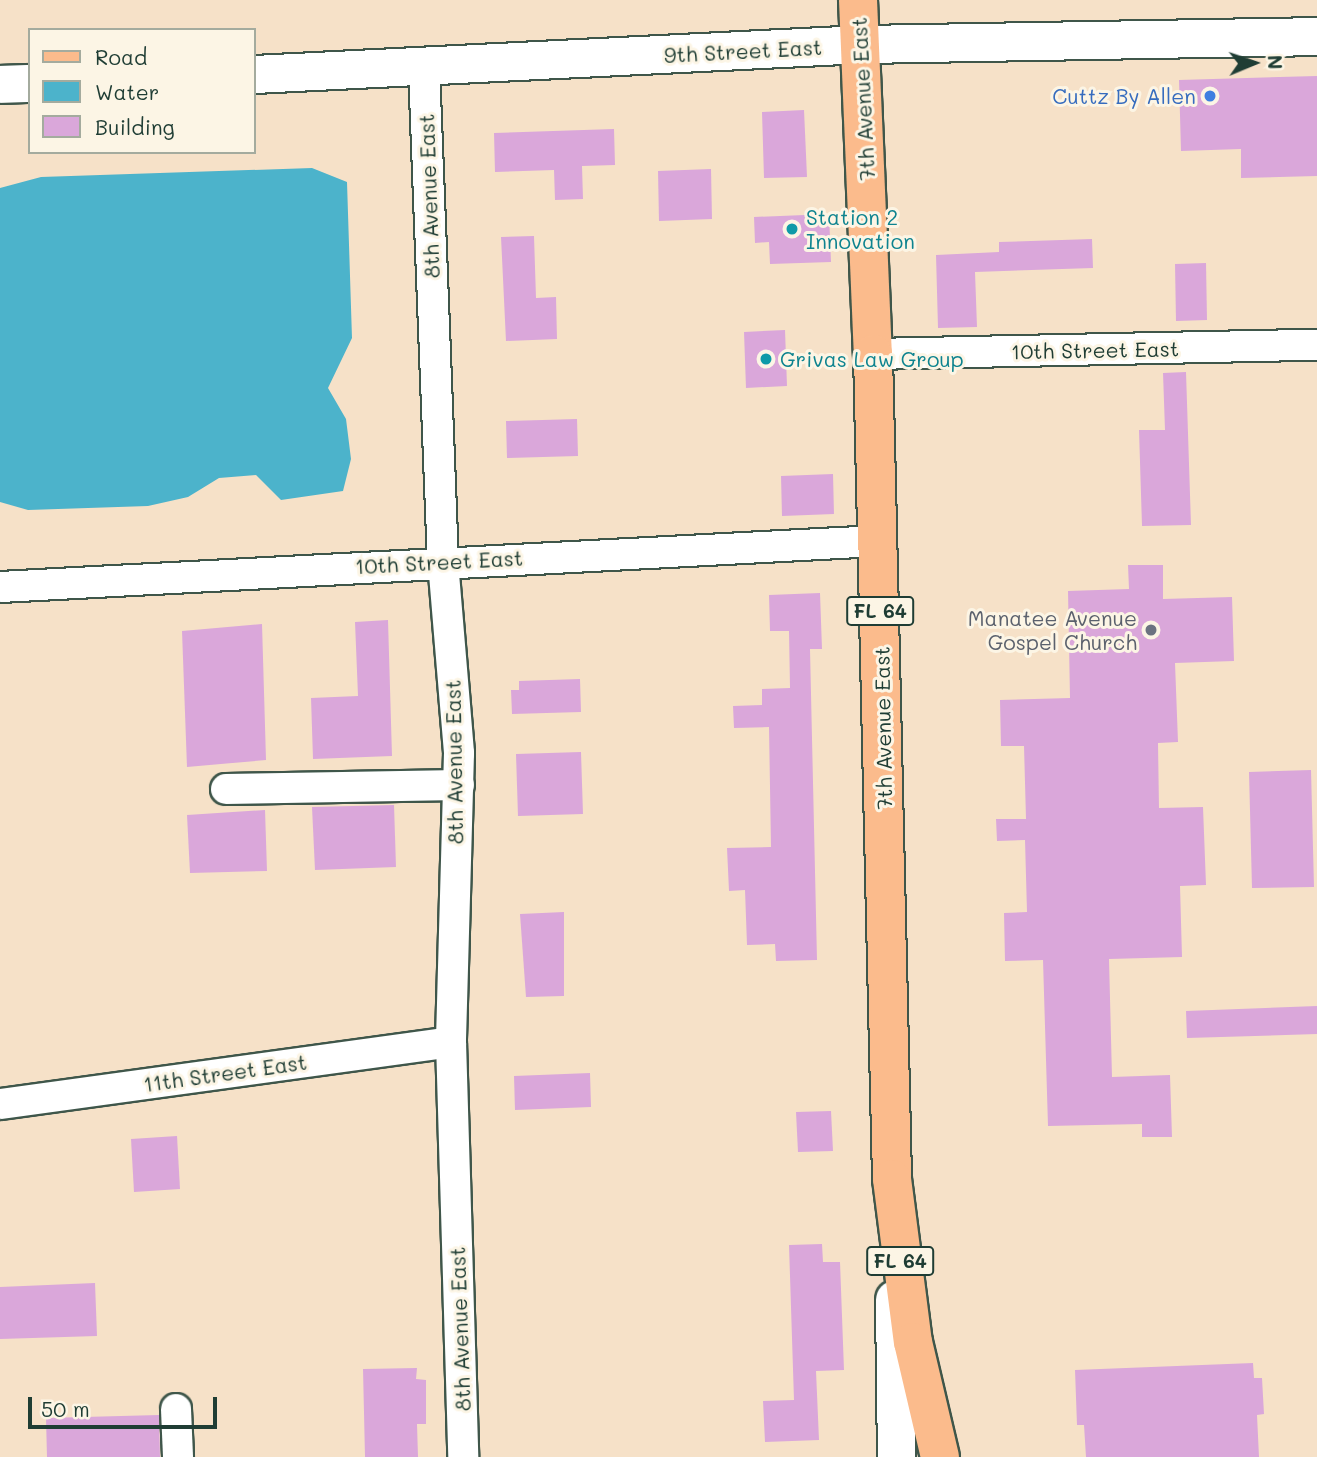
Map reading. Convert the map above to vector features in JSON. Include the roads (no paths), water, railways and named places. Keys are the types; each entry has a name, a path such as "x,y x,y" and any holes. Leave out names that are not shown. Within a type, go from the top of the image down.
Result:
{"main road":[{"name":"7th Avenue East","path":"858,0 863,44 879,541 892,1179"},
{"name":"FL 64","path":"892,1179 911,1330 940,1457"}],"street":[{"name":"9th Street East","path":"256,74 424,68 863,44 1317,36"},
{"name":"8th Avenue East","path":"424,68 443,562 459,785 451,1042 463,1457"},
{"path":"0,84 28,83"},
{"name":"10th Street East","path":"873,354 1317,345"},
{"name":"10th Street East","path":"0,587 879,541"},
{"path":"226,789 459,785"},
{"name":"11th Street East","path":"0,1104 451,1042"},
{"name":"7th Avenue East","path":"892,1179 896,1457"},
{"path":"176,1409 177,1457"}],"water":[{"path":"312,168 347,182 352,338 328,388 346,419 351,459 343,491 281,500 256,475 219,478 188,497 148,506 28,510 0,502 0,188 41,177"}],"place":[{"name":"Cuttz By Allen","path":"1210,96"},
{"name":"Station 2 Innovation","path":"792,229"},
{"name":"Grivas Law Group","path":"766,359"},
{"name":"Manatee Avenue Gospel Church","path":"1151,630"}]}
